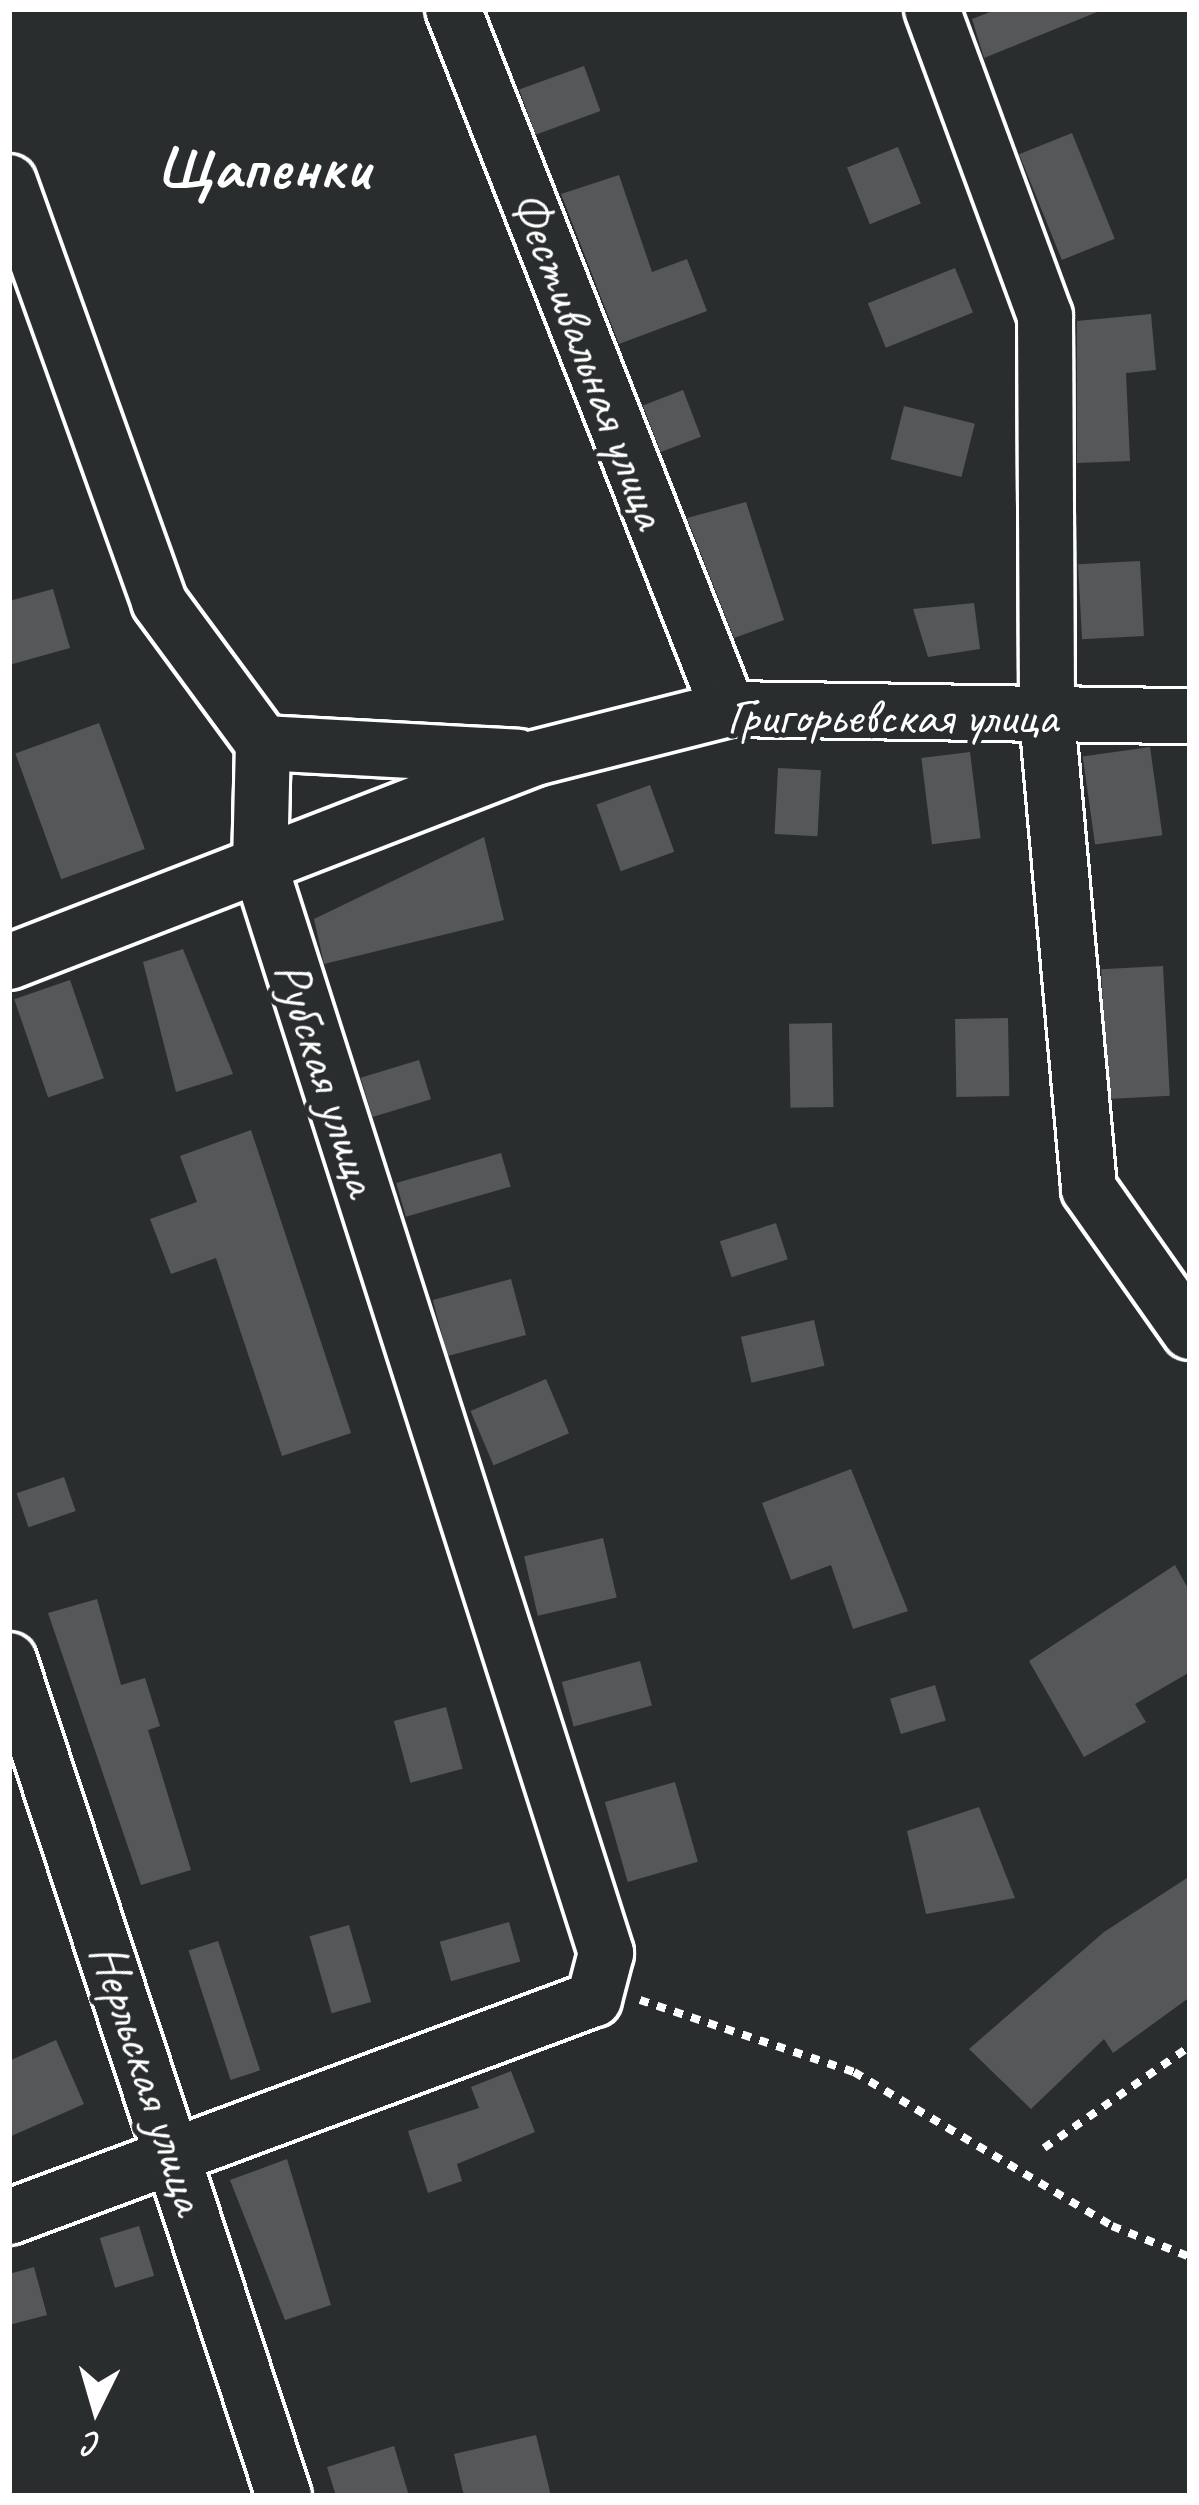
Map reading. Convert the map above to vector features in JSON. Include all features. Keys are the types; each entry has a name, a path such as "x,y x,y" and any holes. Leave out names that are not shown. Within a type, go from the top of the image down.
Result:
{"street":[{"name":"Фестивальная улица","path":"453,9 728,709"},
{"path":"932,9 1045,316 1047,717 1089,1189 1190,1332"},
{"path":"9,182 159,602 262,742 535,758"},
{"name":"Григорьевская улица","path":"9,962 535,758 728,709 1190,716"},
{"name":"Рубская улица","path":"262,742 260,866 606,1953 594,2000"},
{"name":"Нерльская улица","path":"9,1660 284,2496"},
{"path":"9,2217 594,2000"}],"path":[{"path":"594,2000 661,2004 854,2072 1112,2227 1190,2257"},
{"path":"1044,2148 1190,2046"}],"building":[{"path":"998,9 1102,10 984,58 972,19"},
{"path":"584,66 600,111 536,135 519,90"},
{"path":"1072,133 1115,239 1062,260 1019,154"},
{"path":"898,147 921,204 870,224 847,168"},
{"path":"619,175 652,272 687,259 707,311 619,344 561,194"},
{"path":"955,268 973,313 886,348 868,303"},
{"path":"1151,314 1156,370 1126,373 1130,461 1077,463 1077,321"},
{"path":"683,390 701,437 661,452 643,405"},
{"path":"904,406 975,424 962,477 891,459"},
{"path":"746,502 784,620 734,638 687,518"},
{"path":"1140,561 1144,636 1082,639 1078,564"},
{"path":"53,589 70,648 9,665 9,601"},
{"path":"974,603 980,649 928,657 913,609"},
{"path":"99,723 145,849 61,879 15,753"},
{"path":"1150,747 1162,835 1095,845 1083,756"},
{"path":"970,752 981,838 932,844 921,758"},
{"path":"778,768 821,770 817,836 775,834"},
{"path":"650,785 674,852 621,871 596,804"},
{"path":"484,837 504,920 324,964 314,919"},
{"path":"183,949 233,1074 176,1092 143,962"},
{"path":"1163,966 1170,1096 1108,1099 1101,969"},
{"path":"70,980 104,1078 48,1098 14,999"},
{"path":"1008,1018 1009,1096 956,1097 955,1019"},
{"path":"832,1023 833,1107 790,1108 789,1024"},
{"path":"419,1060 431,1099 373,1117 361,1078"},
{"path":"251,1130 351,1433 282,1456 216,1258 171,1274 150,1219 197,1202 180,1156"},
{"path":"501,1153 511,1187 406,1217 396,1183"},
{"path":"776,1223 788,1259 732,1277 720,1241"},
{"path":"511,1279 526,1335 448,1356 433,1300"},
{"path":"814,1320 825,1366 751,1383 741,1337"},
{"path":"546,1379 569,1433 494,1465 471,1411"},
{"path":"851,1469 908,1611 853,1629 831,1565 791,1580 762,1503"},
{"path":"64,1477 76,1511 28,1527 17,1493"},
{"path":"603,1538 617,1597 538,1616 524,1556"},
{"path":"1175,1565 1190,1592 1190,1672 1135,1704 1146,1722 1084,1757 1029,1661"},
{"path":"97,1599 121,1685 145,1678 160,1726 148,1730 191,1870 141,1885 48,1613"},
{"path":"640,1661 652,1705 574,1726 562,1682"},
{"path":"935,1685 946,1720 901,1734 890,1699"},
{"path":"446,1707 463,1769 410,1783 394,1721"},
{"path":"675,1782 698,1862 628,1882 605,1802"},
{"path":"979,1807 1015,1898 926,1914 907,1831"},
{"path":"1190,1876 1190,1997 1113,2053 1104,2039 1031,2109 969,2049 1104,1932"},
{"path":"509,1922 520,1961 451,1981 440,1942"},
{"path":"349,1925 371,2002 332,2013 310,1936"},
{"path":"218,1941 260,2070 231,2080 189,1951"},
{"path":"56,2040 84,2104 9,2137 9,2061"},
{"path":"511,2071 535,2132 457,2164 462,2181 428,2193 408,2131 479,2108 471,2087"},
{"path":"287,2159 331,2305 285,2320 230,2180"},
{"path":"139,2226 154,2276 115,2288 100,2238"},
{"path":"34,2267 47,2315 9,2325 9,2274"},
{"path":"536,2435 551,2496 464,2496 454,2454"},
{"path":"394,2446 409,2496 336,2496 327,2467"}],"district":[{"name":"Щапенки","path":"264,168"}]}
